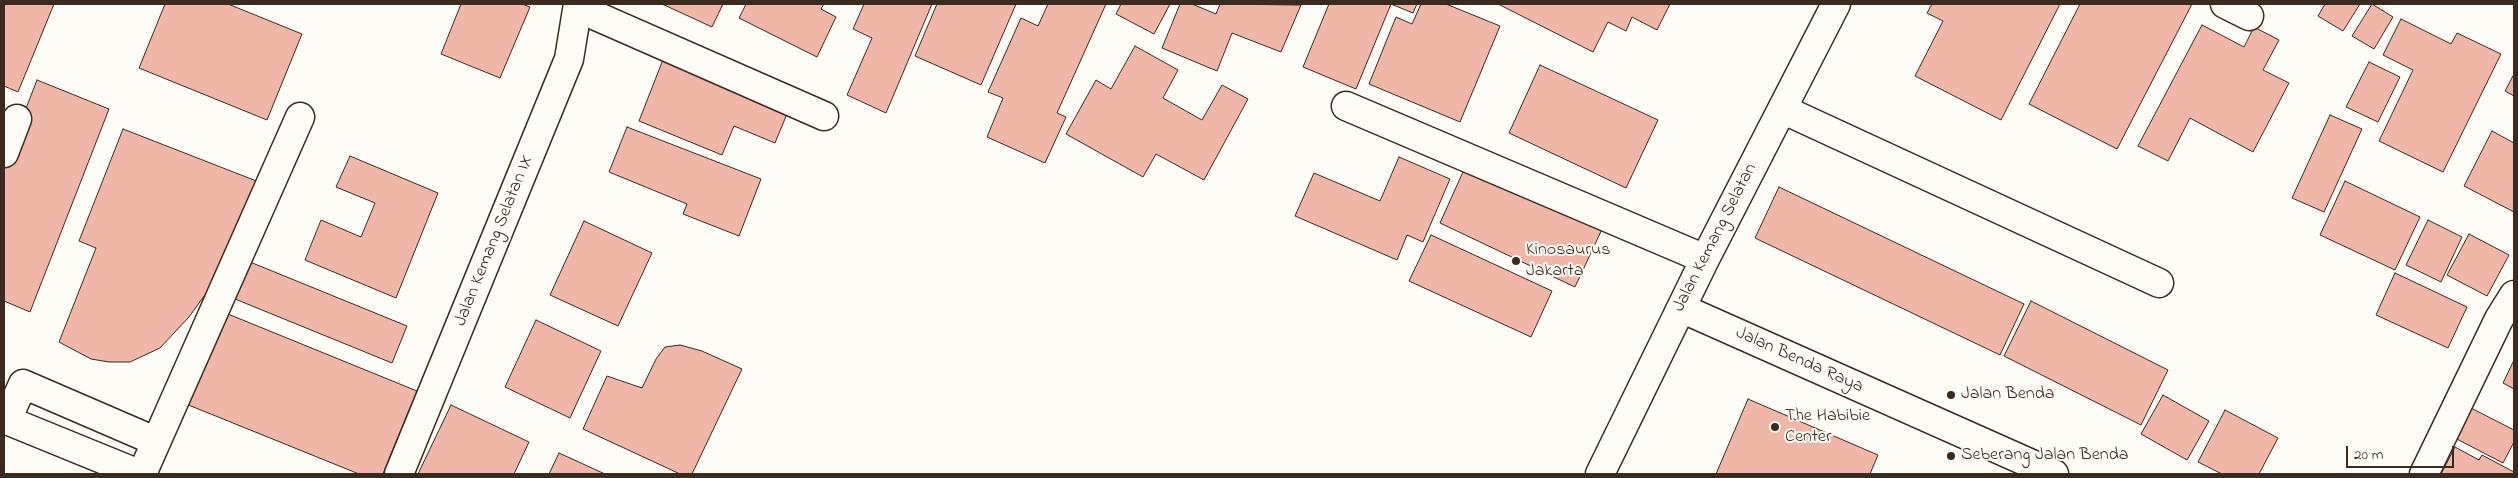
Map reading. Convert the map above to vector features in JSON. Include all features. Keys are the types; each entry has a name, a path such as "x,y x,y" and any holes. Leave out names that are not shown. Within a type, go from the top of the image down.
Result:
{"street":[{"name":"Jalan Kemang Selatan","path":"1600,474 1705,259 1836,4"},
{"path":"2225,4 2249,16"},
{"path":"578,6 824,116"},
{"name":"Jalan Kemang Selatan IX","path":"399,474 569,59 578,6"},
{"path":"1346,106 1705,259"},
{"path":"1782,109 2159,283"},
{"path":"155,441 23,384 5,419 140,474 155,441 300,117"},
{"path":"4,153 17,119"},
{"path":"2424,474 2499,319 2514,296"},
{"name":"Jalan Benda Raya","path":"1681,308 2054,474"}],"building":[{"path":"4,4 54,4 18,92 4,86"},
{"path":"165,4 228,4 302,34 267,120 139,68"},
{"path":"461,4 522,4 530,7 500,78 441,54"},
{"path":"662,4 723,4 712,27"},
{"path":"746,4 824,4 821,9 836,17 817,57 739,18"},
{"path":"864,4 932,4 886,113 847,95 872,38 853,29"},
{"path":"937,4 1016,4 981,85 915,56"},
{"path":"1048,4 1106,4 1057,113 1066,117 1045,163 987,137 1003,98 988,92 1021,18 1038,26"},
{"path":"1121,4 1170,4 1154,34 1116,14"},
{"path":"1180,4 1192,4 1216,14 1220,4 1301,5 1281,52 1232,33 1217,71 1162,48"},
{"path":"1329,4 1391,4 1356,89 1303,67"},
{"path":"1391,4 1417,4 1413,13"},
{"path":"1421,4 1446,4 1500,26 1460,122 1369,84 1396,17 1412,24"},
{"path":"1498,4 1670,4 1657,30 1632,17 1626,31 1608,22 1593,52"},
{"path":"1932,4 2060,4 2001,120 1915,76 1943,21 1927,13"},
{"path":"2080,4 2192,4 2117,149 2029,104"},
{"path":"2325,4 2360,4 2343,31 2318,16"},
{"path":"2372,4 2393,17 2374,49 2352,36"},
{"path":"2401,19 2451,44 2457,33 2501,54 2443,172 2379,141 2413,70 2383,55"},
{"path":"2202,25 2244,47 2254,27 2279,40 2263,70 2289,83 2253,152 2190,118 2168,161 2138,146"},
{"path":"1135,46 1178,70 1163,98 1202,120 1222,85 1248,99 1204,180 1156,154 1143,177 1066,134 1096,80 1111,89"},
{"path":"664,57 789,109 775,143 734,126 722,155 639,121"},
{"path":"2369,62 2400,77 2378,122 2346,107"},
{"path":"1540,65 1658,120 1626,188 1509,133"},
{"path":"2514,74 2514,96 2505,91"},
{"path":"37,80 109,109 30,312 4,301 4,165"},
{"path":"2330,115 2362,129 2324,212 2292,198"},
{"path":"627,127 761,179 739,236 683,214 687,204 609,172"},
{"path":"123,129 259,182 215,295 207,292 189,317 160,348 130,362 109,362 91,359 59,342 96,248 79,241"},
{"path":"2492,131 2514,143 2514,212 2464,186"},
{"path":"350,156 438,193 396,298 305,260 321,220 361,237 375,203 336,187"},
{"path":"1399,157 1450,179 1423,242 1407,235 1397,260 1295,216 1314,173 1380,201"},
{"path":"1467,163 1603,227 1575,287 1440,223"},
{"path":"2345,181 2420,217 2395,270 2320,235"},
{"path":"1779,187 2024,304 2000,355 1755,238"},
{"path":"2428,220 2462,237 2441,282 2406,265"},
{"path":"584,221 652,253 618,326 550,295"},
{"path":"2469,234 2509,255 2487,296 2447,275"},
{"path":"1431,235 1552,291 1531,337 1409,281"},
{"path":"250,262 407,326 392,363 235,299"},
{"path":"2395,273 2467,307 2448,348 2376,315"},
{"path":"2031,301 2168,370 2141,425 2004,356"},
{"path":"223,312 417,391 383,474 359,474 186,404"},
{"path":"536,320 601,351 570,418 505,387"},
{"path":"680,345 702,351 742,369 692,474 680,474 583,429 607,376 642,388 656,359 665,347"},
{"path":"2514,360 2514,389 2503,383"},
{"path":"2163,395 2209,421 2187,460 2141,434"},
{"name":"The Habibie Center","path":"1748,399 1878,455 1870,474 1716,474"},
{"path":"451,405 529,442 514,474 418,474"},
{"path":"2469,407 2514,430 2514,442 2503,463 2453,437"},
{"path":"2225,410 2278,438 2259,474 2222,474 2198,462"},
{"path":"2455,447 2479,460 2482,455 2514,472 2514,474 2441,474"},
{"path":"559,453 605,474 549,474"}],"place":[{"name":"Kinosaurus Jakarta","path":"1516,261"},
{"name":"Jalan Benda","path":"1951,395"},
{"name":"The Habibie Center","path":"1775,427"},
{"name":"Seberang Jalan Benda","path":"1951,456"}]}
